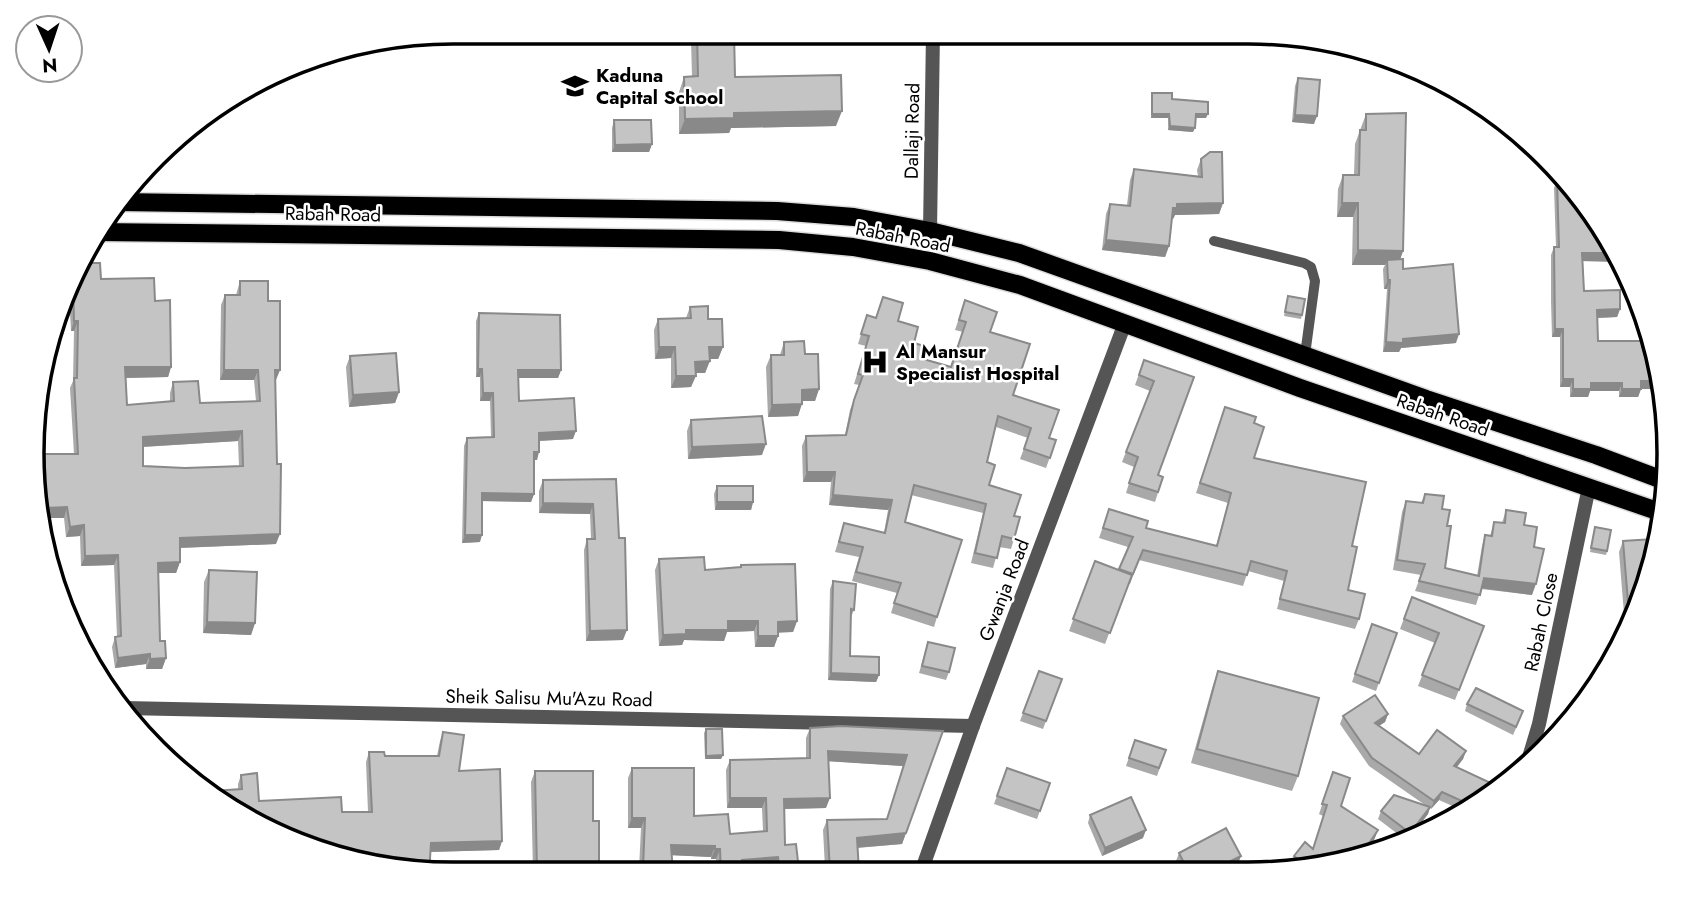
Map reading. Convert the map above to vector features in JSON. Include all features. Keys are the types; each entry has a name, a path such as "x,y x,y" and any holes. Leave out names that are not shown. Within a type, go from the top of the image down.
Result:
{"main road":[{"name":"Rabah Road","path":"129,202 777,211 854,217 930,231 1019,253 1426,399 1656,478"},
{"name":"Rabah Road","path":"109,232 792,242 853,247 930,261 1020,285 1300,388 1653,510"}],"street":[{"name":"Dallaji Road","path":"930,231 933,44"},
{"name":"Gwanja Road","path":"925,862 1125,323"},
{"name":"Rabah Close","path":"1532,747 1589,486"},
{"name":"Sheik Salisu Mu'Azu Road","path":"133,708 973,726"}],"lane":[{"path":"1214,241 1311,267 1315,281 1305,355"}],"building":[{"path":"697,44 734,44 735,77 841,75 842,111 734,113 734,118 685,119 684,77 698,76"},
{"path":"1298,78 1320,80 1317,116 1295,115"},
{"path":"1152,93 1172,93 1172,99 1208,102 1208,114 1196,114 1195,128 1170,126 1169,114 1152,114"},
{"path":"1406,113 1403,251 1358,250 1358,203 1342,203 1343,175 1359,175 1360,130 1366,130 1366,114"},
{"path":"614,120 651,120 652,144 615,145"},
{"path":"1210,152 1222,152 1223,203 1177,204 1177,208 1173,208 1169,246 1106,240 1110,204 1130,206 1134,169 1202,177 1201,159"},
{"path":"1557,184 1605,253 1582,253 1584,291 1620,290 1620,309 1597,310 1598,341 1641,341 1650,381 1641,381 1641,389 1622,389 1622,383 1591,383 1591,389 1573,389 1573,379 1563,379 1563,329 1555,329 1554,247 1559,247"},
{"path":"1403,259 1403,269 1453,264 1459,334 1403,339 1403,343 1386,342 1390,280 1387,260"},
{"path":"91,263 100,263 101,279 154,278 155,301 170,300 171,367 125,367 127,405 174,401 173,382 198,381 200,403 260,401 258,370 224,370 225,295 240,295 240,281 268,281 268,301 280,301 280,370 275,370 277,464 281,464 280,534 180,538 180,562 158,563 160,641 165,641 166,658 150,659 150,654 118,658 115,637 121,636 118,555 85,556 84,525 70,527 67,507 47,508 44,454 78,454 74,378 77,378 78,321 74,321 73,300","holes":["242,431 243,466 143,466 143,437"]},
{"path":"1288,296 1305,299 1302,315 1285,312"},
{"path":"883,297 903,303 898,321 918,327 914,343 924,346 920,358 951,367 966,322 959,320 965,300 997,312 990,332 1030,344 1013,395 1059,410 1049,438 1056,440 1050,458 1024,449 1031,428 998,416 987,462 995,465 989,485 1021,495 1014,516 1020,517 1014,539 1002,536 997,558 975,553 986,504 914,485 905,522 962,540 937,617 894,603 901,583 856,572 863,547 839,542 844,523 885,533 892,500 833,495 835,472 807,472 806,436 846,435 863,375 858,374 869,336 861,334 867,315 876,318"},
{"path":"708,306 708,319 722,319 723,347 709,347 710,361 695,362 696,376 676,376 675,347 659,347 658,319 691,318 690,307"},
{"path":"479,313 560,315 561,370 518,370 519,401 574,398 576,431 539,433 539,452 534,452 534,494 482,493 482,535 465,535 467,438 494,437 493,393 483,393 482,369 478,369"},
{"path":"804,341 805,354 818,354 819,389 802,390 802,404 772,405 771,355 784,355 784,342"},
{"path":"396,353 399,392 353,395 350,356"},
{"path":"1144,360 1194,377 1158,475 1163,477 1158,492 1129,483 1138,457 1126,452 1154,381 1139,375"},
{"path":"1225,407 1256,417 1254,423 1264,427 1254,458 1366,482 1352,546 1357,547 1348,590 1365,594 1359,619 1280,599 1287,571 1251,561 1247,575 1143,550 1133,574 1119,569 1133,537 1103,528 1109,509 1148,521 1146,528 1217,546 1231,493 1200,483"},
{"path":"762,416 766,444 692,447 691,420"},
{"path":"616,479 619,538 625,538 627,630 590,631 587,539 595,539 593,504 543,503 543,480"},
{"path":"717,486 753,486 753,502 717,502"},
{"path":"1425,494 1444,496 1442,509 1450,510 1447,526 1451,526 1445,568 1479,576 1485,535 1492,536 1494,522 1505,523 1506,510 1526,513 1524,525 1537,527 1534,547 1544,549 1536,584 1484,578 1480,595 1419,581 1425,564 1397,560 1406,501 1423,503"},
{"path":"1595,527 1611,530 1607,551 1591,548"},
{"path":"1648,539 1628,604 1623,541"},
{"path":"704,557 705,570 741,565 795,564 797,621 778,622 778,636 758,636 758,621 728,621 728,630 686,630 686,634 663,635 659,559"},
{"path":"1095,561 1132,575 1110,633 1073,619"},
{"path":"209,570 257,572 255,623 207,622"},
{"path":"833,581 856,584 854,610 851,609 850,656 879,657 879,675 831,673"},
{"path":"1412,597 1484,626 1459,690 1422,675 1439,633 1404,619"},
{"path":"1372,624 1397,633 1379,683 1355,674"},
{"path":"928,642 955,648 949,672 922,666"},
{"path":"1039,671 1062,679 1046,721 1023,713"},
{"path":"1218,671 1319,698 1298,776 1197,749"},
{"path":"1476,688 1523,711 1516,727 1467,704"},
{"path":"1375,695 1388,714 1375,723 1419,754 1437,730 1466,751 1454,766 1490,783 1462,801 1442,792 1434,801 1372,758 1343,716"},
{"path":"841,726 943,731 906,833 857,838 858,862 830,862 827,820 887,819 907,755 828,751 830,798 784,799 785,845 796,844 798,862 779,862 778,857 721,862 720,849 715,849 715,846 671,845 672,862 643,862 645,818 632,818 632,768 694,768 694,816 728,814 730,834 767,831 766,798 730,798 730,760 810,758 810,728"},
{"path":"706,729 722,729 723,755 706,756"},
{"path":"443,732 464,735 459,771 500,769 502,841 431,843 430,861 400,859 321,841 272,820 222,790 242,789 241,775 257,773 259,801 341,797 342,812 372,812 369,752 384,752 385,756 439,756"},
{"path":"1135,740 1166,750 1159,768 1129,758"},
{"path":"1007,768 1050,783 1040,811 997,796"},
{"path":"535,771 593,771 593,821 599,821 599,862 537,862"},
{"path":"1333,772 1350,778 1341,806 1378,830 1368,844 1298,859 1294,856 1305,842 1313,849 1327,805 1322,804"},
{"path":"1394,795 1430,807 1415,826 1406,830 1381,811"},
{"path":"1131,797 1146,830 1105,848 1090,815"},
{"path":"1226,828 1241,856 1229,862 1184,862 1179,853"}],"place":[{"name":"Kaduna Capital School","path":"575,86"},
{"name":"Al Mansur Specialist Hospital","path":"875,362"}]}
